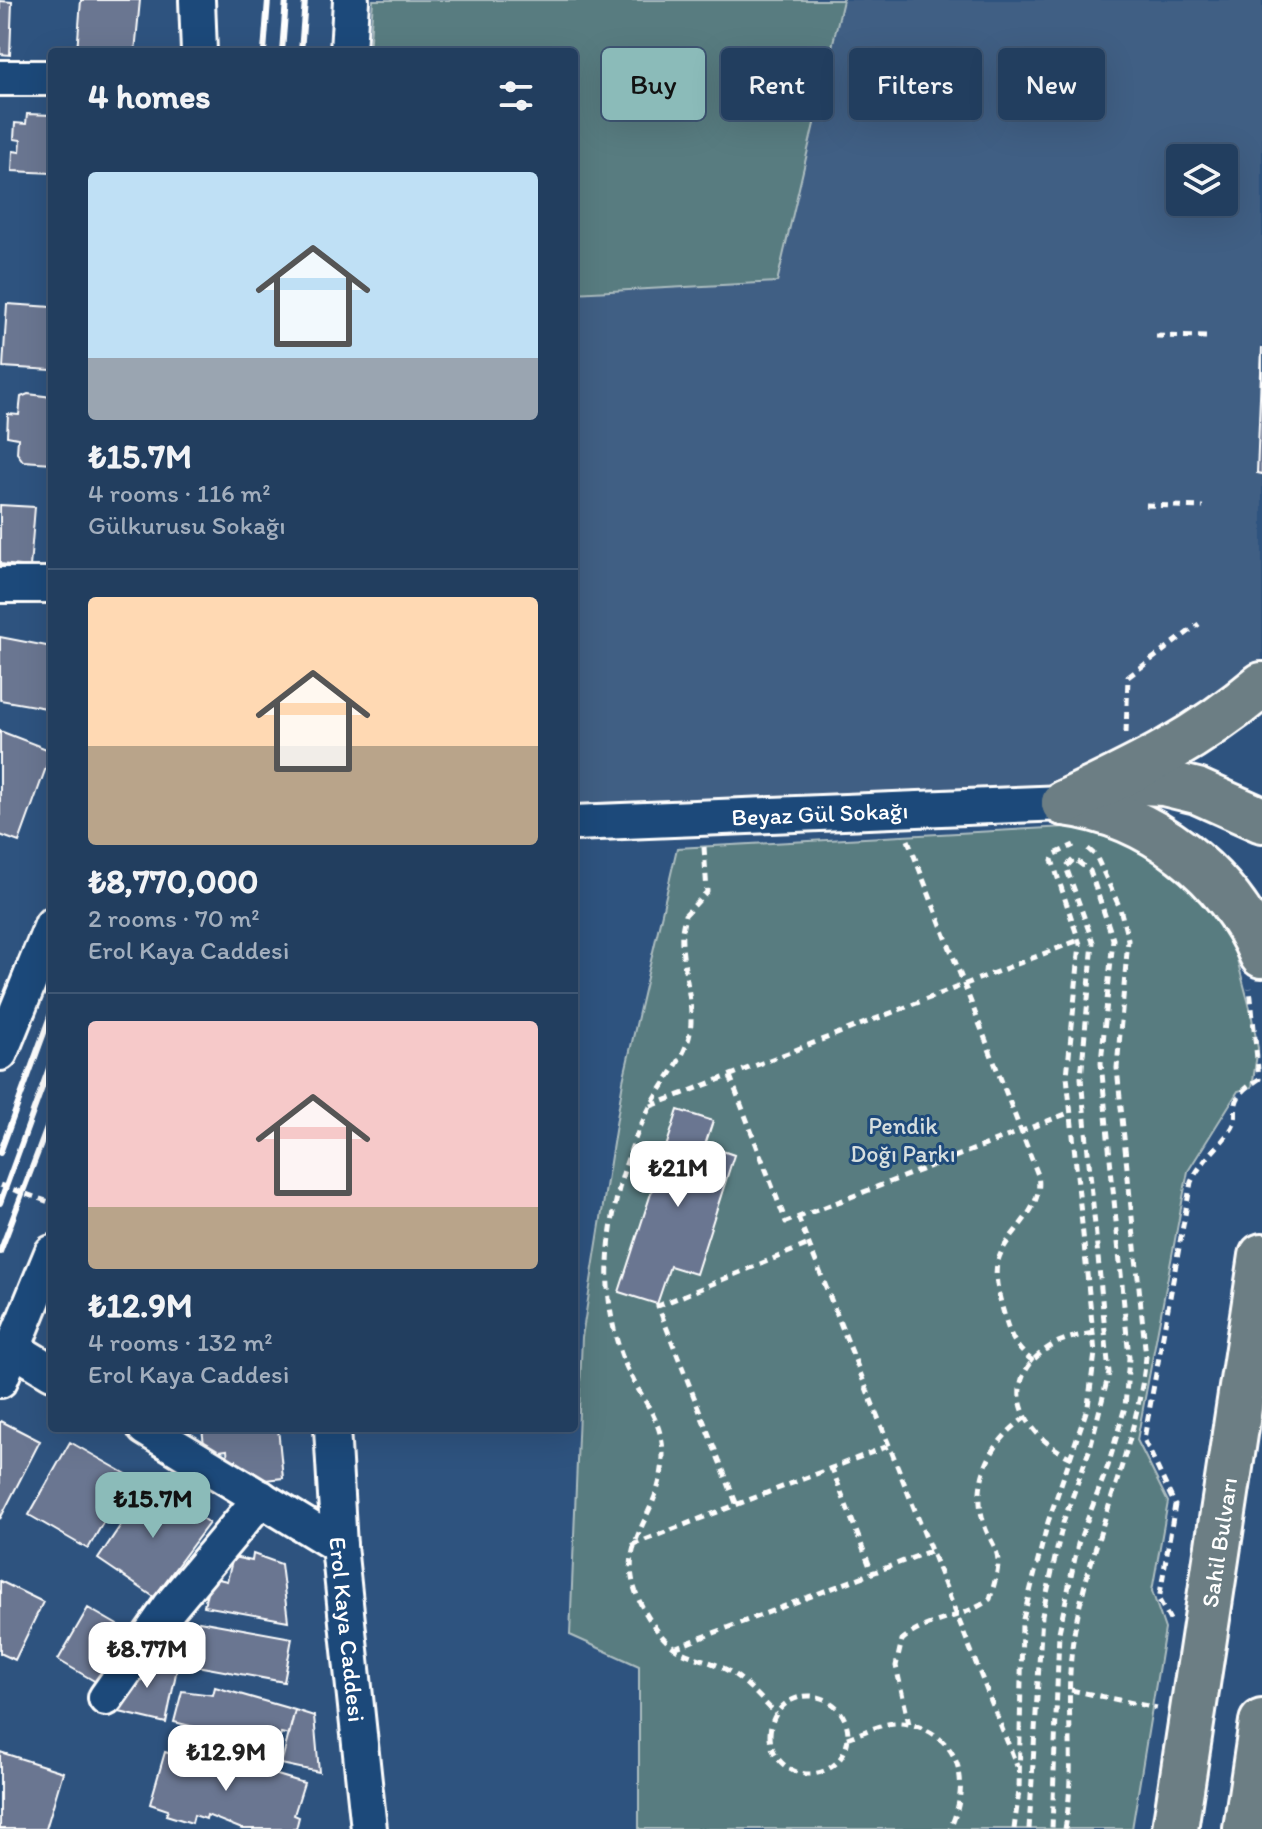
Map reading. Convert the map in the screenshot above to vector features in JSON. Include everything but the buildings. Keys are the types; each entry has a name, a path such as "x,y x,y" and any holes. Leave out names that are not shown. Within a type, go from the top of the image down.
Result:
{"highway":[{"path":"1064,803 1173,751 1225,716 1262,685"},
{"path":"1111,781 1164,783 1197,791 1262,820"},
{"path":"1064,803 1086,806 1130,821 1181,850 1226,890 1255,966"},
{"name":"Sahil Bulvarı","path":"1175,1829 1262,1256"},
{"path":"1246,1829 1262,1722"}],"street":[{"path":"197,0 199,48"},
{"path":"348,48 351,0"},
{"path":"0,78 48,78"},
{"path":"0,585 48,585"},
{"name":"Beyaz Gül Sokağı","path":"578,823 1064,803"},
{"path":"0,1053 48,935"},
{"path":"0,1380 48,1263"},
{"path":"14,1349 48,1370"},
{"path":"152,1432 339,1546"},
{"name":"Erol Kaya Caddesi","path":"332,1432 339,1546 369,1829"},
{"path":"106,1698 161,1618 261,1498"}],"path":[{"path":"1156,336 1210,337"},
{"path":"1146,505 1203,507"},
{"path":"1137,672 1199,624"},
{"path":"904,828 1038,1175 1039,1193 1000,1256 996,1273 1007,1327 1018,1349 1033,1361"},
{"path":"704,838 707,892 685,915 682,931 690,1032 637,1132 620,1187 608,1264 620,1349 661,1431 660,1482 630,1553 634,1588 652,1624 682,1654 726,1669 776,1714"},
{"path":"1014,1829 1022,1623 1048,1522 1072,1458 1092,1389 1093,1333 1067,1076 1079,940 1053,871 1055,854 1075,845 1091,850 1096,856 1120,908 1128,940 1117,1068 1146,1357 1140,1399 1093,1548 1074,1632 1065,1829"},
{"path":"1029,1829 1042,1615 1063,1523 1090,1448 1109,1373 1081,1078 1093,942 1066,867 1074,859 1090,871 1113,939 1102,1074 1129,1358 1125,1407 1078,1544 1059,1632 1052,1829"},
{"path":"650,1107 1079,940"},
{"path":"1172,1624 1159,1600 1175,1505 1144,1439 1191,1182 1201,1162 1233,1129 1235,1100 1243,1089 1259,1079 1255,966"},
{"path":"730,1076 786,1222 1071,1112"},
{"path":"0,1185 48,1202"},
{"path":"798,1217 1018,1769"},
{"path":"736,1503 658,1306 809,1244"},
{"path":"1072,1458 1041,1440 1025,1418 1020,1395 1033,1361 1054,1344 1093,1333"},
{"path":"909,1724 896,1666 902,1640 931,1622 959,1615 990,1599 998,1561 980,1506 980,1488 994,1448 1025,1418"},
{"path":"632,1545 891,1445"},
{"path":"831,1466 872,1572"},
{"path":"674,1648 933,1550"},
{"path":"1071,1690 1158,1708"},
{"path":"1155,1723 1160,1694"},
{"path":"816,1696 838,1709 845,1720 847,1738 841,1757 832,1767 821,1772 795,1772 784,1765 770,1744 770,1731 776,1714 791,1700 816,1696"},
{"path":"847,1738 883,1726 909,1724 929,1731 945,1742 955,1756 961,1783 961,1803 950,1829"}],"shaded area":[{"path":"843,0 1262,0 1262,663 1224,698 1062,793 578,810 578,293 777,282 815,120 833,120 832,48"}],"green space":[{"path":"373,0 843,0 832,48 721,48 721,120 815,120 777,282 578,293 578,48 369,48"},
{"name":"Pendik Doğı Parkı","path":"1085,826 1113,831 1206,892 1234,948 1258,1048 1252,1087 1238,1091 1188,1171 1137,1440 1168,1502 1152,1591 1165,1629 1132,1829 639,1829 639,1666 570,1635 582,1337 623,1081 677,848"}],"railway":[{"path":"264,48 268,0"},
{"path":"282,48 286,0"},
{"path":"301,48 305,0"},
{"path":"0,1153 48,1022"},
{"path":"0,1203 48,1071"},
{"path":"0,1252 48,1126"}]}
